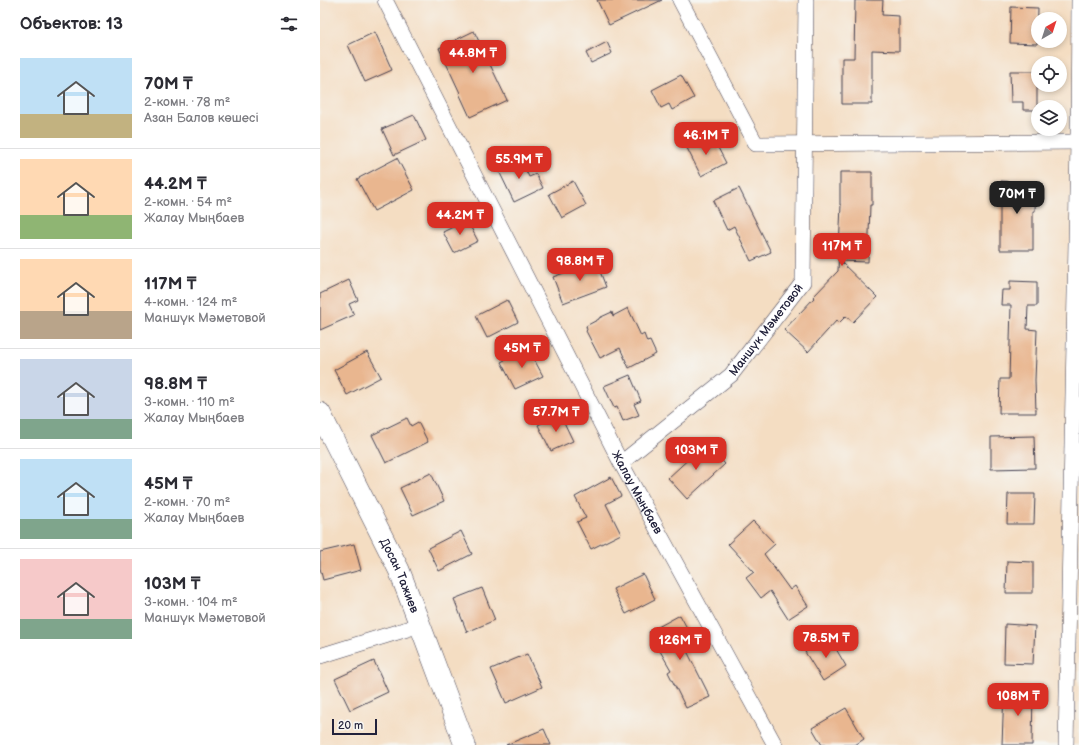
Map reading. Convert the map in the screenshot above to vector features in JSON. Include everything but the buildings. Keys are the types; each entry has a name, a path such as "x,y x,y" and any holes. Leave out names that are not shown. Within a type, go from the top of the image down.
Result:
{"street":[{"name":"Жалау Мыңбаев","path":"385,0 621,463 775,745"},
{"path":"680,0 756,144 1078,142"},
{"name":"Маншүк Мәметовой","path":"621,463 731,375 803,282 806,0"},
{"path":"1066,745 1078,142 1079,0"},
{"name":"Досан Тажиев","path":"320,413 399,570 464,745"},
{"path":"320,656 420,625"}]}
